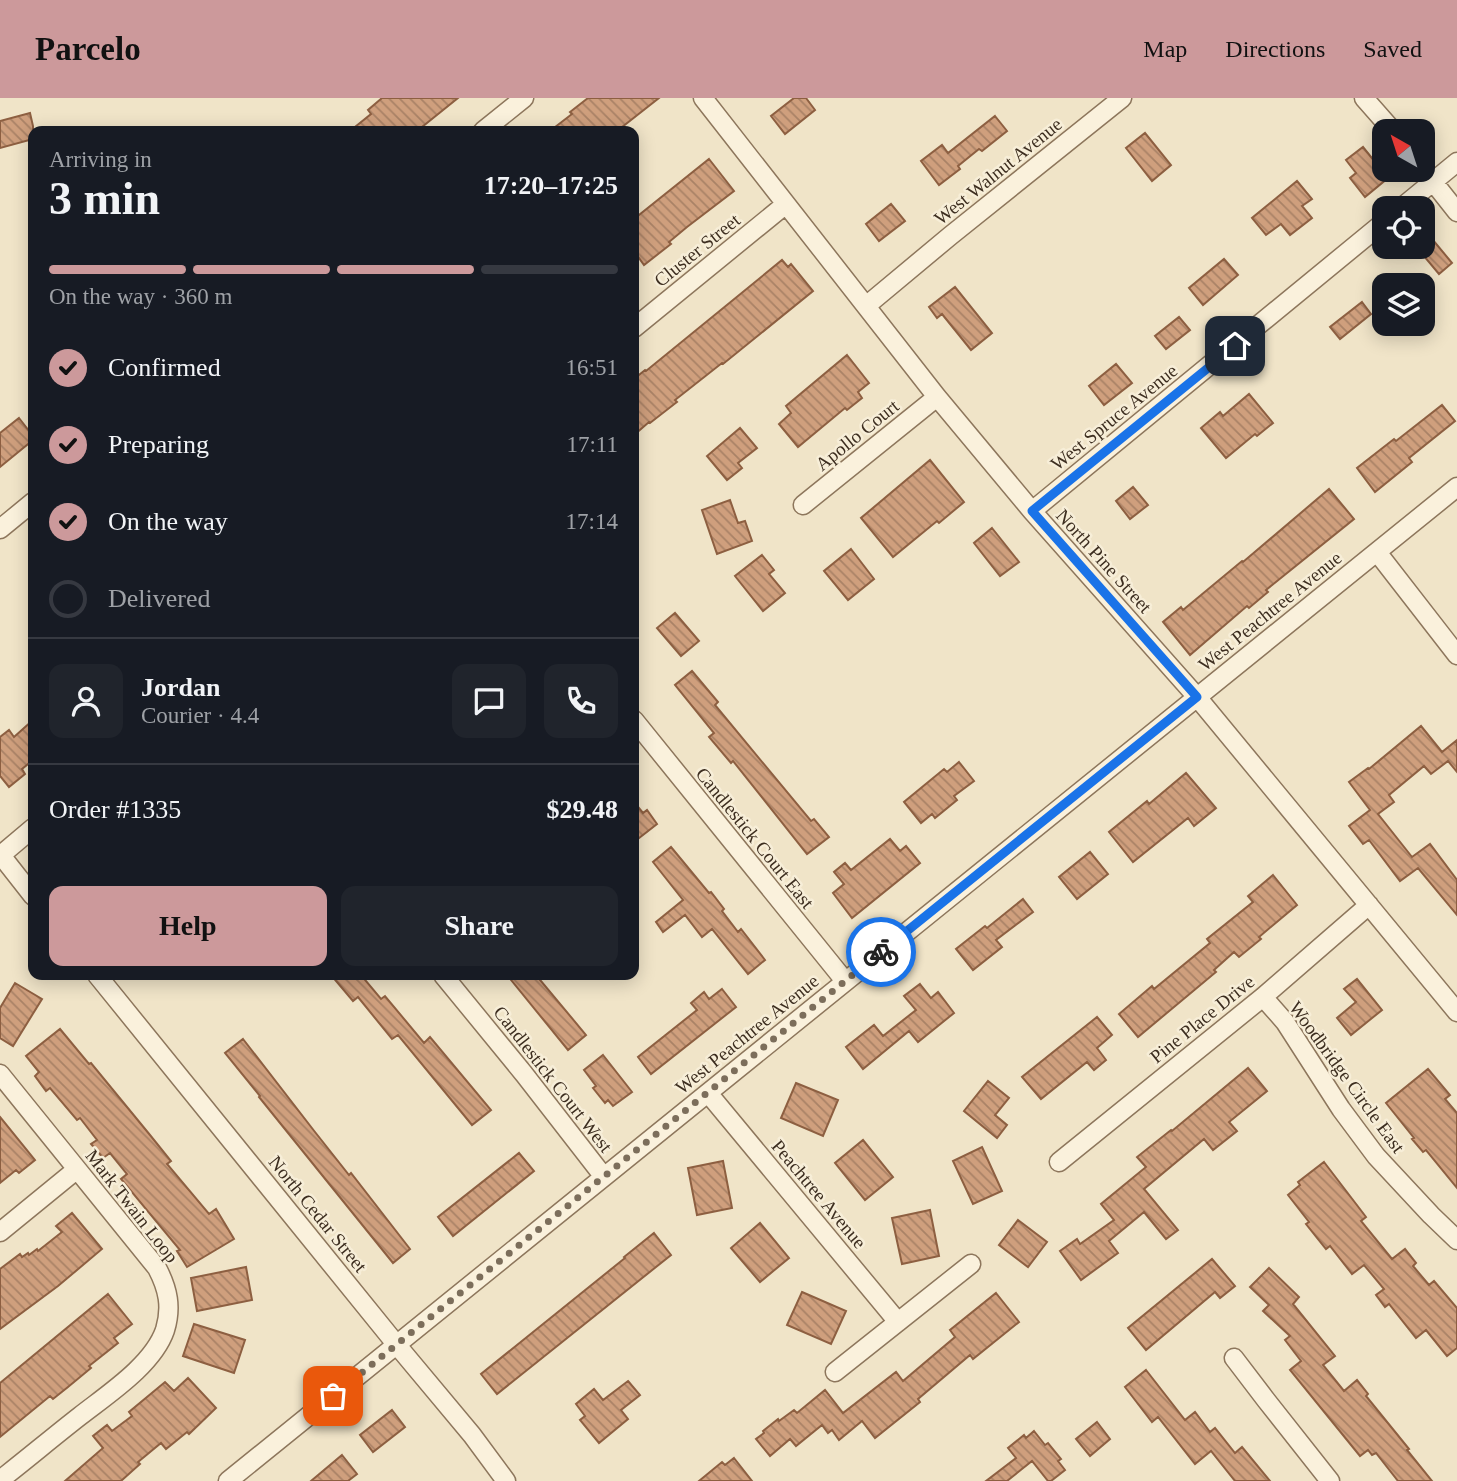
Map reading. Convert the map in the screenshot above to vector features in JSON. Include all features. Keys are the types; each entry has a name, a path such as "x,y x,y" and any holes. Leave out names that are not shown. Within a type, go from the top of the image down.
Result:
{"street":[{"path":"489,126 524,98"},
{"name":"West Walnut Avenue","path":"866,306 1122,98"},
{"path":"1364,98 1382,119"},
{"name":"North Pine Street","path":"711,101 786,204 937,397 1032,511 1197,697 1457,1012"},
{"path":"1435,173 1457,162"},
{"path":"1411,196 1423,182"},
{"path":"1433,182 1457,212"},
{"name":"Cluster Street","path":"639,324 786,204"},
{"name":"West Spruce Avenue","path":"1032,511 1128,435 1372,232"},
{"name":"Apollo Court","path":"803,505 937,397"},
{"name":"West Peachtree Avenue","path":"228,1481 1457,487"},
{"path":"0,529 28,506"},
{"path":"1377,552 1457,654"},
{"name":"Candlestick Court East","path":"639,726 845,981"},
{"path":"28,832 0,855 28,890"},
{"name":"Pine Place Drive","path":"1059,1162 1262,997 1369,905"},
{"name":"North Cedar Street","path":"101,980 472,1435 506,1481"},
{"name":"Candlestick Court West","path":"447,980 604,1177"},
{"name":"Woodbridge Circle East","path":"1262,997 1284,1022 1341,1109 1376,1156 1457,1240"},
{"name":"Mark Twain Loop","path":"0,1074 157,1268 165,1284 170,1306 165,1331 150,1356 125,1380 0,1480"},
{"name":"Peachtree Avenue","path":"708,1093 898,1322"},
{"path":"0,1233 76,1170"},
{"path":"835,1371 971,1264"},
{"path":"1234,1358 1330,1481"}],"building":[{"path":"382,98 458,98 423,126 356,126 371,114 368,110"},
{"path":"588,98 659,98 623,126 556,126 572,114 570,112"},
{"path":"794,98 806,98 815,110 785,134 771,116"},
{"path":"30,113 33,126 28,126 28,140 0,148 0,121"},
{"path":"995,116 1007,131 982,151 979,149 958,166 960,169 939,185 921,161 942,145 948,153"},
{"path":"1145,133 1171,165 1152,181 1126,148"},
{"path":"1363,147 1372,158 1372,182 1383,182 1365,197 1350,178 1356,173 1346,160"},
{"path":"709,159 734,191 644,265 639,258 639,215"},
{"path":"1297,181 1312,199 1302,206 1312,218 1290,235 1281,224 1266,235 1252,218"},
{"path":"891,204 905,221 879,241 866,224"},
{"path":"1435,242 1452,263 1439,274 1426,259 1435,259"},
{"path":"1224,259 1238,275 1203,305 1189,288"},
{"path":"782,260 788,267 791,264 813,291 639,431 639,375"},
{"path":"955,287 992,333 971,350 942,314 937,318 929,307"},
{"path":"1362,302 1371,314 1340,339 1330,327"},
{"path":"1179,317 1190,330 1166,349 1155,336"},
{"path":"847,355 869,383 858,392 862,398 847,410 845,408 798,447 779,424 791,413 786,406"},
{"path":"1116,364 1132,383 1104,405 1089,386"},
{"path":"1249,394 1273,423 1226,458 1201,428 1220,412 1223,416"},
{"path":"1442,405 1455,421 1409,458 1412,462 1375,492 1357,468"},
{"path":"19,418 28,430 28,444 0,467 0,433"},
{"path":"740,428 757,448 738,463 742,468 727,480 707,456"},
{"path":"930,460 964,502 893,557 861,518"},
{"path":"1133,487 1148,505 1130,519 1116,501"},
{"path":"1329,489 1354,519 1190,655 1163,622 1181,607 1183,610 1243,562"},
{"path":"730,500 738,523 745,521 752,541 717,554 702,510"},
{"path":"992,528 1019,562 1000,576 974,543"},
{"path":"851,549 874,579 848,600 824,571"},
{"path":"762,555 774,570 769,574 785,593 763,611 735,576"},
{"path":"675,613 699,641 681,656 657,628"},
{"path":"692,671 718,702 715,705 811,821 814,819 829,837 807,854 733,761 731,763 709,737 714,733 675,685"},
{"path":"28,724 28,764 22,769 25,774 9,787 0,776 0,737 9,730 14,737"},
{"path":"1421,726 1442,752 1457,740 1457,772 1448,761 1431,774 1424,766 1389,795 1394,802 1378,814 1412,857 1430,844 1457,880 1457,915 1418,868 1400,881 1369,840 1363,844 1349,826 1370,810 1349,782"},
{"path":"959,762 974,781 954,796 957,800 935,818 932,814 921,823 904,802 944,769 947,772"},
{"path":"1186,773 1216,808 1194,826 1188,818 1133,862 1109,832 1147,801 1149,804"},
{"path":"639,808 643,813 647,810 657,824 639,838"},
{"path":"890,839 900,851 906,846 920,863 852,918 833,893 844,884 834,872 845,863 851,870"},
{"path":"671,847 709,893 711,892 738,932 741,929 765,960 748,974 712,929 702,937 685,915 663,932 656,922 683,900 653,862"},
{"path":"1090,852 1108,874 1077,899 1059,877"},
{"path":"1273,875 1297,905 1239,957 1234,952 1214,970 1216,972 1138,1037 1119,1014 1210,943 1207,939 1253,902 1248,896"},
{"path":"1023,899 1033,912 996,940 1002,947 973,970 956,949"},
{"path":"1357,979 1382,1010 1351,1035 1337,1018 1356,1002 1344,989"},
{"path":"335,980 365,980 381,999 385,996 424,1043 430,1037 491,1110 472,1125 398,1035 392,1039 358,997 353,1001"},
{"path":"511,980 540,980 586,1035 568,1050"},
{"path":"15,983 42,999 13,1046 0,1038 0,1008"},
{"path":"920,984 931,998 938,992 954,1013 918,1042 909,1031 863,1069 846,1047 874,1025 883,1036 916,1010 904,996"},
{"path":"722,989 736,1007 651,1074 638,1057 697,1010 691,1003 704,992 709,999"},
{"path":"1097,1017 1112,1035 1097,1048 1106,1060 1094,1070 1087,1062 1041,1099 1022,1077"},
{"path":"60,1029 171,1161 167,1164 209,1214 216,1209 234,1239 187,1267 177,1251 180,1250 121,1179 127,1174 110,1153 103,1158 91,1144 97,1140 80,1118 77,1120 50,1088 46,1091 35,1076 39,1072 26,1056"},
{"path":"243,1039 410,1249 393,1263 225,1053"},
{"path":"603,1055 632,1092 613,1106 608,1100 605,1103 584,1070"},
{"path":"1248,1068 1267,1091 1229,1122 1237,1131 1213,1150 1204,1139 1144,1189 1178,1230 1166,1239 1144,1212 1109,1241 1118,1253 1081,1280 1060,1251 1077,1239 1080,1244 1114,1220 1101,1204 1146,1167 1137,1157"},
{"path":"1428,1069 1450,1095 1445,1099 1457,1113 1457,1188 1426,1150 1423,1152 1412,1139 1414,1138 1386,1103"},
{"path":"988,1081 1009,1098 995,1115 1007,1125 997,1138 964,1111"},
{"path":"796,1083 838,1100 823,1136 781,1118"},
{"path":"0,1117 35,1160 0,1183"},
{"path":"863,1140 893,1177 865,1200 835,1163"},
{"path":"982,1147 1002,1191 973,1204 953,1161"},
{"path":"519,1153 534,1171 453,1236 438,1217"},
{"path":"723,1161 732,1208 697,1215 688,1168"},
{"path":"1324,1162 1366,1217 1361,1221 1392,1259 1405,1249 1416,1263 1413,1266 1429,1285 1434,1281 1457,1308 1457,1348 1447,1356 1426,1330 1416,1338 1389,1304 1385,1307 1376,1295 1384,1289 1364,1265 1352,1274 1330,1246 1326,1249 1306,1224 1309,1222 1288,1195 1300,1185 1298,1182"},
{"path":"930,1210 939,1256 902,1264 892,1218"},
{"path":"72,1213 102,1249 0,1329 0,1269 20,1254 22,1257 37,1249 38,1251 62,1232 56,1226"},
{"path":"1018,1220 1047,1242 1028,1267 999,1245"},
{"path":"760,1223 789,1258 760,1282 731,1248"},
{"path":"654,1233 671,1255 497,1394 481,1374"},
{"path":"1212,1259 1235,1286 1220,1298 1215,1292 1146,1350 1128,1328"},
{"path":"246,1267 252,1300 197,1311 191,1278"},
{"path":"1269,1268 1299,1297 1293,1304 1335,1356 1323,1365 1344,1391 1357,1380 1368,1394 1366,1396 1432,1481 1398,1481 1376,1453 1372,1455 1368,1450 1360,1456 1290,1370 1301,1361 1285,1340 1290,1336 1263,1311 1269,1305 1250,1287"},
{"path":"802,1292 846,1311 831,1344 787,1325"},
{"path":"996,1293 1019,1322 973,1359 970,1355 918,1399 920,1402 875,1438 862,1421 839,1440 832,1430 828,1433 822,1425 796,1446 790,1439 770,1456 756,1439 778,1419 779,1421 794,1410 797,1413 825,1390 843,1413 896,1372 903,1381 955,1337 950,1330"},
{"path":"108,1294 132,1324 114,1338 118,1343 53,1399 50,1396 0,1437 0,1383"},
{"path":"194,1324 245,1340 234,1373 183,1356"},
{"path":"1146,1370 1185,1420 1195,1412 1210,1432 1215,1428 1235,1453 1242,1447 1270,1481 1235,1481 1211,1451 1195,1464 1158,1417 1152,1422 1125,1387"},
{"path":"188,1378 216,1408 189,1434 187,1432 166,1449 161,1443 121,1481 65,1481 103,1448 93,1436 107,1425 112,1431 132,1416 129,1412 165,1382 174,1391"},
{"path":"628,1381 640,1395 621,1410 628,1419 599,1443 580,1420 585,1416 576,1404 594,1389 603,1400"},
{"path":"392,1410 405,1427 373,1452 360,1435"},
{"path":"1097,1422 1110,1439 1090,1456 1076,1439"},
{"path":"1034,1431 1061,1459 1058,1461 1065,1470 1048,1481 1032,1461 1007,1481 986,1481 1016,1458 1008,1448 1024,1435 1026,1438"},
{"path":"342,1455 357,1474 348,1481 311,1481"},
{"path":"734,1458 752,1481 699,1481 722,1462 725,1465"}],"way so far":[{"path":"333,1396 881,952"}],"route":[{"path":"881,952 1197,697 1032,511 1235,346"}]}
